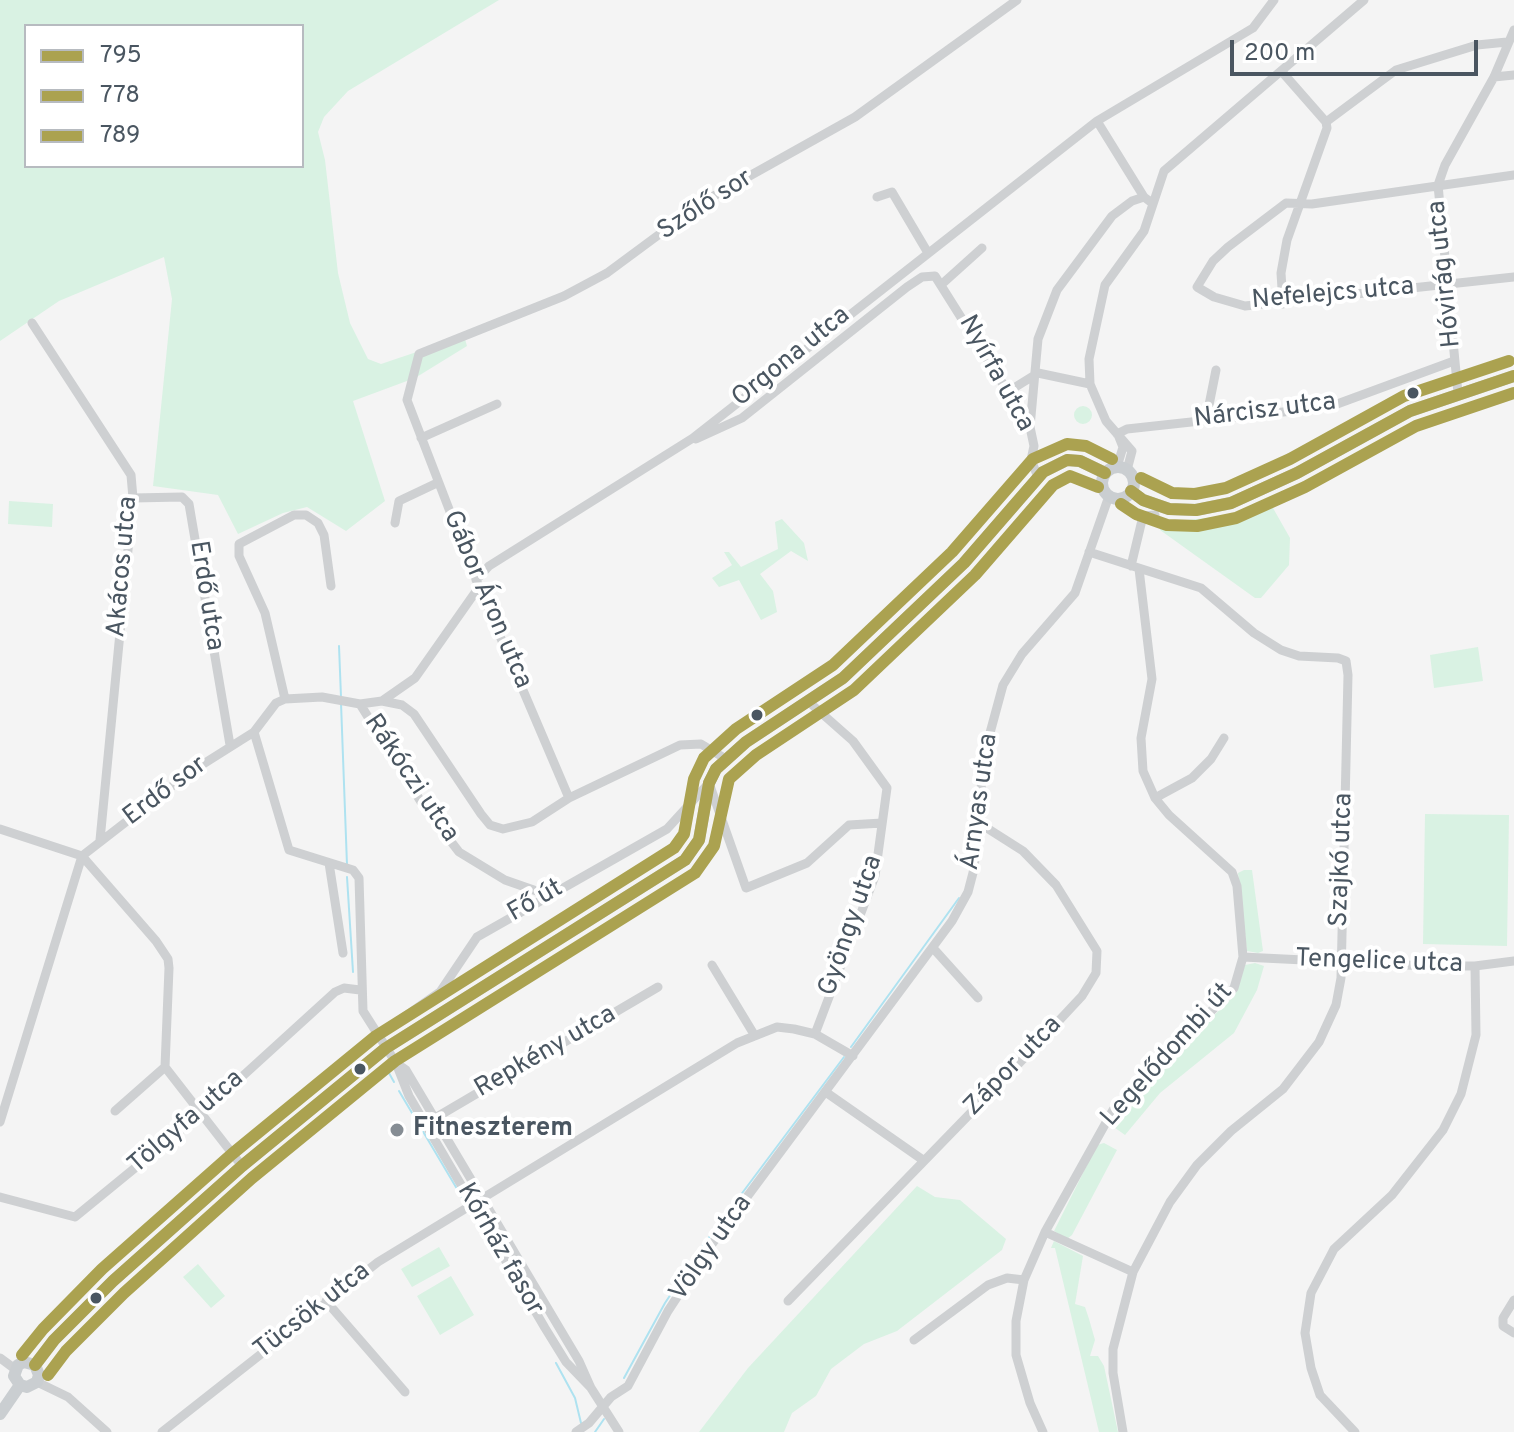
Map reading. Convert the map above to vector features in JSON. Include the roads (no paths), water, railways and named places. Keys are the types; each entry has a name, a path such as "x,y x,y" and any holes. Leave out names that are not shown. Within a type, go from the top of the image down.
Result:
{"main road":[{"path":"1131,491 1143,500 1169,509 1196,510 1231,503 1297,473 1410,411 1514,376"},
{"name":"Fő út","path":"35,1365 87,1304 242,1166 386,1048 685,860 699,840 709,783 726,759 746,742 810,703 843,678 939,588 1038,477 1053,465 1067,460 1080,461 1105,473"},
{"path":"1122,469 1133,477 1131,491 1122,498 1109,496 1102,486 1105,473 1122,469"},
{"path":"24,1362 35,1365 39,1371 37,1382 31,1387 20,1385 15,1380 15,1369 24,1362"},
{"path":"0,1414 20,1385"}],"street":[{"name":"Szőlő sor","path":"407,400 419,354 427,348 564,296 607,273 703,202 855,117 1017,0"},
{"name":"Orgona utca","path":"382,701 415,678 489,566 693,438 867,298 1097,121 1253,28 1274,0"},
{"path":"1122,469 1132,451 1106,421 1090,384 1089,359 1105,285 1144,231 1148,200 1164,171 1283,73 1364,0"},
{"name":"Hóvirág utca","path":"1458,393 1438,185 1445,165 1494,77 1514,30"},
{"path":"1326,122 1396,70 1477,45 1507,42"},
{"path":"1283,73 1326,122 1327,128 1287,240 1281,273 1283,304"},
{"path":"1494,77 1514,75"},
{"path":"1097,121 1148,200"},
{"path":"1301,202 1312,204 1514,175"},
{"path":"877,197 892,192 928,253"},
{"path":"1030,427 1038,339 1057,290 1112,216 1132,201 1148,200"},
{"name":"Nefelejcs utca","path":"1301,202 1286,203 1228,247 1213,261 1197,287 1214,297 1245,306 1514,277"},
{"path":"693,438 697,440 742,418 907,287 922,277 939,280 982,248"},
{"name":"Nyírfa utca","path":"939,280 1030,427 1034,446 1031,460 1038,477"},
{"name":"Akácos utca","path":"32,323 131,475 133,498 100,840"},
{"name":"Nárcisz utca","path":"1117,434 1127,429 1329,407 1454,361"},
{"path":"1206,420 1216,370"},
{"path":"1009,391 1033,374 1090,384"},
{"name":"Gábor Áron utca","path":"407,400 437,483 569,798"},
{"path":"421,438 497,404"},
{"path":"395,523 399,501 437,483"},
{"name":"Árnyas utca","path":"827,1093 933,948 968,892 979,823 984,755 1003,685 1022,654 1075,593 1109,496"},
{"name":"Erdő utca","path":"133,498 182,497 189,504 230,745"},
{"path":"331,586 324,535 318,523 306,515 294,515 239,544 239,556 265,613 285,699 276,703 254,732 274,808 289,850 353,870 359,878 363,1011 386,1048"},
{"path":"1135,567 1143,516 1155,515"},
{"name":"Szajkó utca","path":"1089,552 1201,588 1254,633 1281,650 1346,661 1341,963 1336,1005 1319,1042 1283,1089 1231,1131 1197,1165 1170,1202 1133,1272"},
{"name":"Legelődombi út","path":"1043,1432 1016,1355 1016,1321 1024,1280 1045,1232 1113,1110 1234,988 1243,957 1237,886 1232,872 1169,815 1155,798 1143,771 1141,738 1152,679 1135,567"},
{"name":"Rákóczi utca","path":"285,699 322,697 360,704 452,844 476,865 524,888 548,895"},
{"path":"360,704 382,701 402,705 414,714 490,825 503,829 518,828 569,798 690,743 701,744 726,759"},
{"name":"Gyöngy utca","path":"810,703 848,736 886,783 875,876 815,1034"},
{"name":"Erdő sor","path":"82,856 230,745 254,732"},
{"path":"1155,798 1192,778 1211,759 1224,738"},
{"path":"709,783 746,888 807,863 849,825 882,823"},
{"name":"Fő út","path":"377,1036 440,992 477,937 667,829 709,783"},
{"name":"Zápor utca","path":"788,1301 1082,996 1098,963 1087,931 1056,885 1023,851 979,823"},
{"path":"0,829 82,856 168,959 165,1067 242,1166"},
{"path":"0,1122 82,856"},
{"path":"329,863 343,953"},
{"path":"933,948 978,998"},
{"name":"Tengelice utca","path":"1243,957 1475,966 1514,961"},
{"path":"712,965 755,1036"},
{"path":"1355,1432 1320,1395 1311,1368 1305,1333 1311,1293 1334,1249 1392,1195 1443,1130 1461,1094 1476,1035 1475,966"},
{"name":"Repkény utca","path":"430,1121 658,987"},
{"name":"Tölgyfa utca","path":"0,1197 75,1217 201,1114 335,992 344,988 360,990"},
{"path":"484,1201 737,1043 777,1027 815,1034 853,1056"},
{"name":"Kórház fasor","path":"386,1048 396,1063 406,1070 474,1206 560,1342"},
{"path":"115,1111 165,1067"},
{"path":"827,1093 923,1160"},
{"name":"Völgy utca","path":"576,1432 589,1423 602,1405 628,1386 668,1311 709,1248 827,1093"},
{"name":"Kórház fasor","path":"430,1121 484,1201 578,1377 591,1388 619,1432"},
{"name":"Tücsök utca","path":"162,1432 378,1262 484,1201"},
{"path":"1045,1232 1133,1272 1113,1349 1113,1373 1123,1432"},
{"path":"914,1340 988,1285 1007,1278 1024,1280"},
{"path":"1514,1300 1503,1318 1503,1326 1514,1333"},
{"path":"326,1301 405,1392"},
{"path":"0,1358 15,1369"},
{"path":"37,1382 68,1397 107,1432"}],"waterway":[{"path":"339,646 341,697"},
{"path":"341,703 347,865"},
{"path":"347,877 353,972"},
{"path":"851,1047 959,898"},
{"path":"624,1378 665,1303 704,1244 844,1057"},
{"path":"385,1066 394,1082"},
{"path":"399,1091 466,1204"},
{"path":"471,1212 479,1225"},
{"path":"556,1363 575,1398 581,1423"},
{"path":"595,1432 604,1419"}],"place":[{"name":"Fitneszterem","path":"397,1130"}]}
